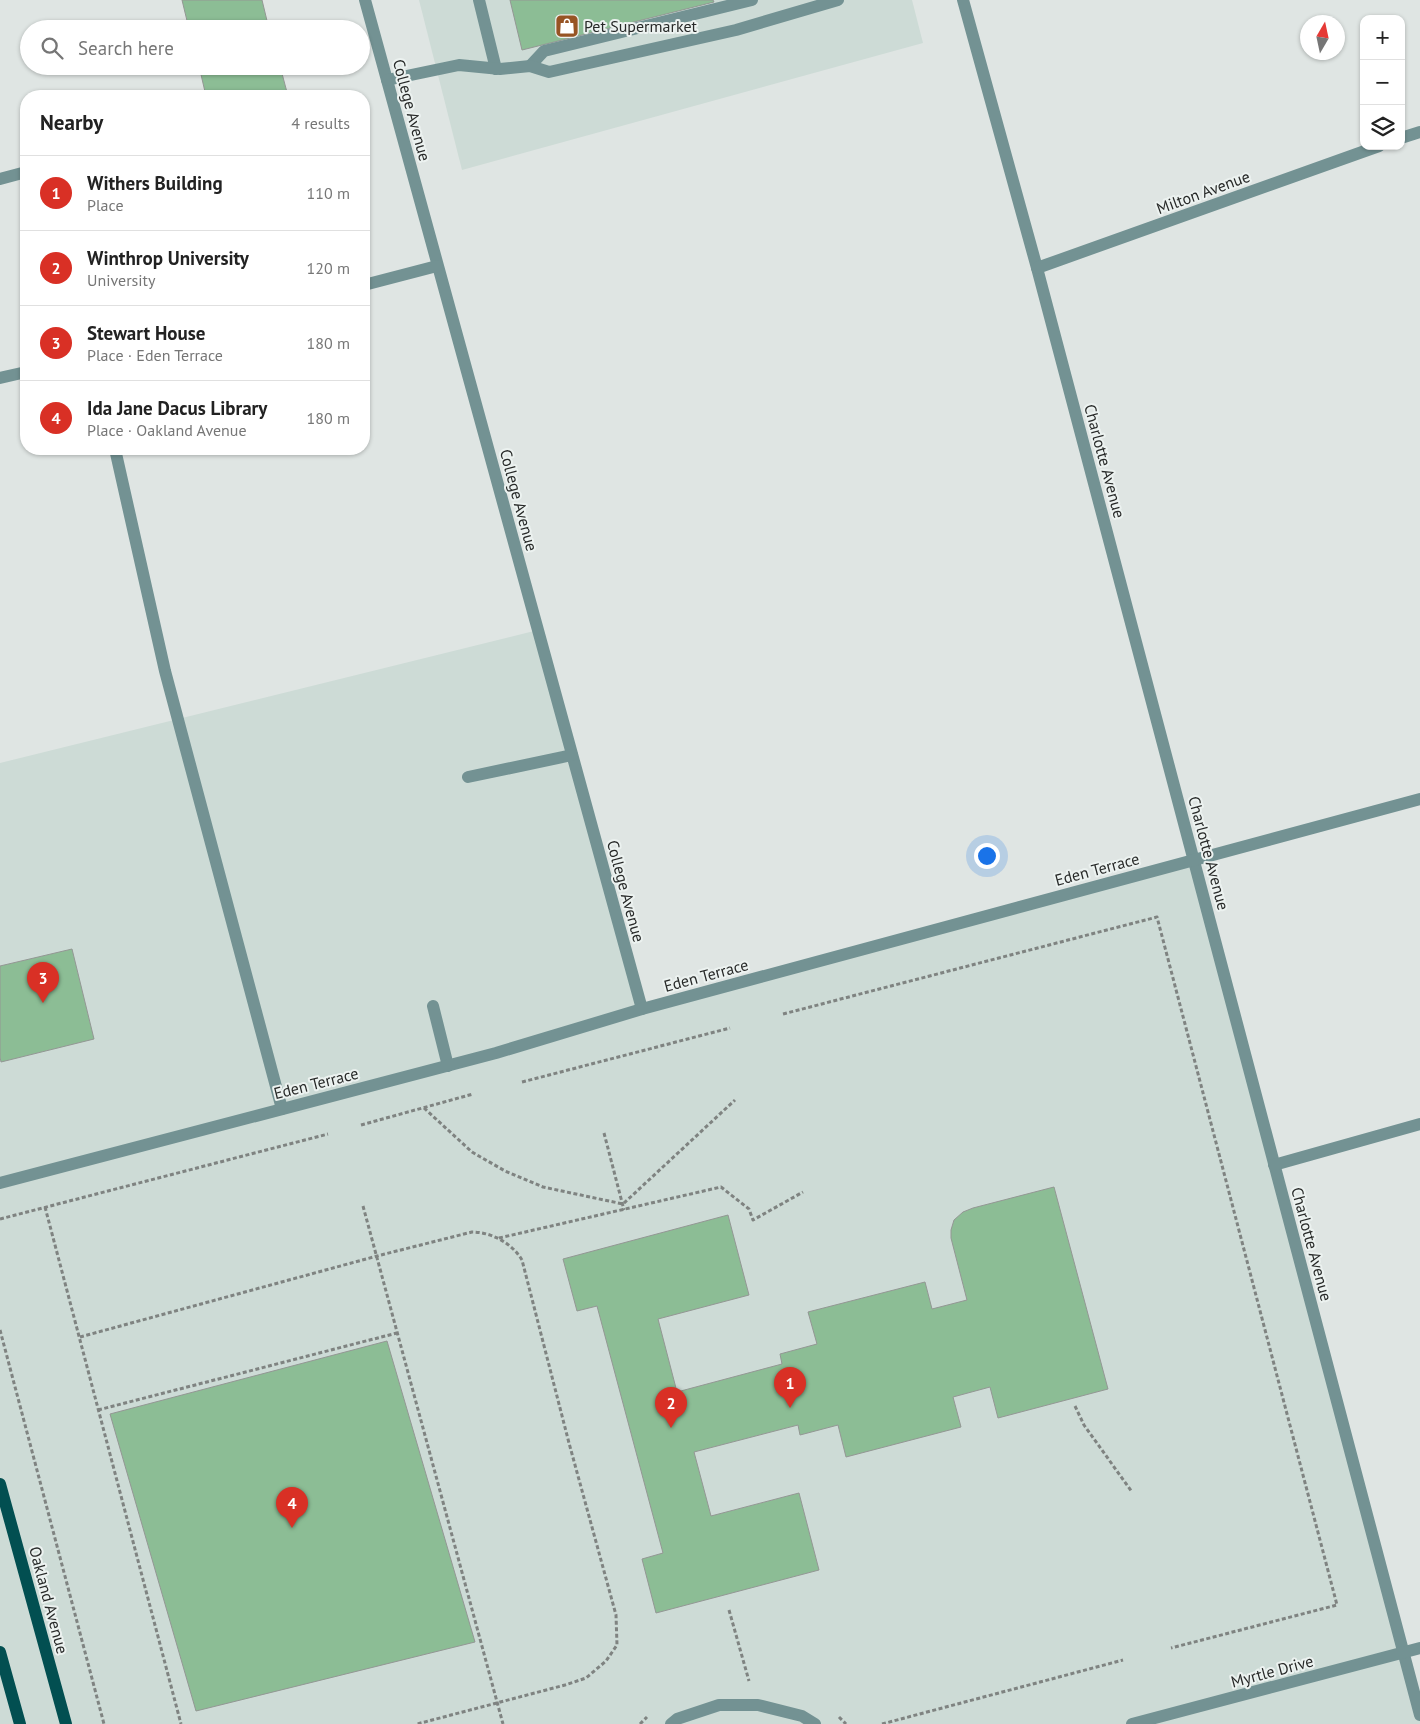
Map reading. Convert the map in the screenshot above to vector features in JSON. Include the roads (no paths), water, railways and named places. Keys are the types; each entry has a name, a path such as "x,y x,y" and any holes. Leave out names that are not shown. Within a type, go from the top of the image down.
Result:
{"main road":[{"name":"Oakland Avenue","path":"0,1484 66,1724"},
{"path":"0,1652 20,1724"}],"street":[{"name":"College Avenue","path":"365,0 642,1009"},
{"path":"479,0 496,68"},
{"path":"530,66 544,51 752,0"},
{"name":"Charlotte Avenue","path":"963,0 1037,268 1420,1715"},
{"path":"387,80 459,65 496,68 530,66 549,72 736,30 835,1"},
{"path":"1405,137 1420,132"},
{"name":"Milton Avenue","path":"1037,268 1368,150"},
{"path":"0,179 20,174"},
{"path":"370,283 437,266"},
{"path":"0,378 20,373"},
{"path":"116,455 165,671 282,1109"},
{"path":"468,777 572,755"},
{"name":"Eden Terrace","path":"0,1183 448,1066 642,1009 1420,799"},
{"path":"433,1006 448,1066"},
{"path":"1274,1165 1420,1124"},
{"name":"Myrtle Drive","path":"1132,1724 1420,1648"},
{"path":"671,1724 677,1719 719,1704 758,1705 802,1716 815,1724"}],"place":[{"name":"Pet Supermarket","path":"567,26"},
{"name":"Stewart House","path":"43,1003"},
{"name":"Withers Building","path":"790,1408"},
{"name":"Winthrop University","path":"671,1428"},
{"name":"Ida Jane Dacus Library","path":"292,1528"}]}
